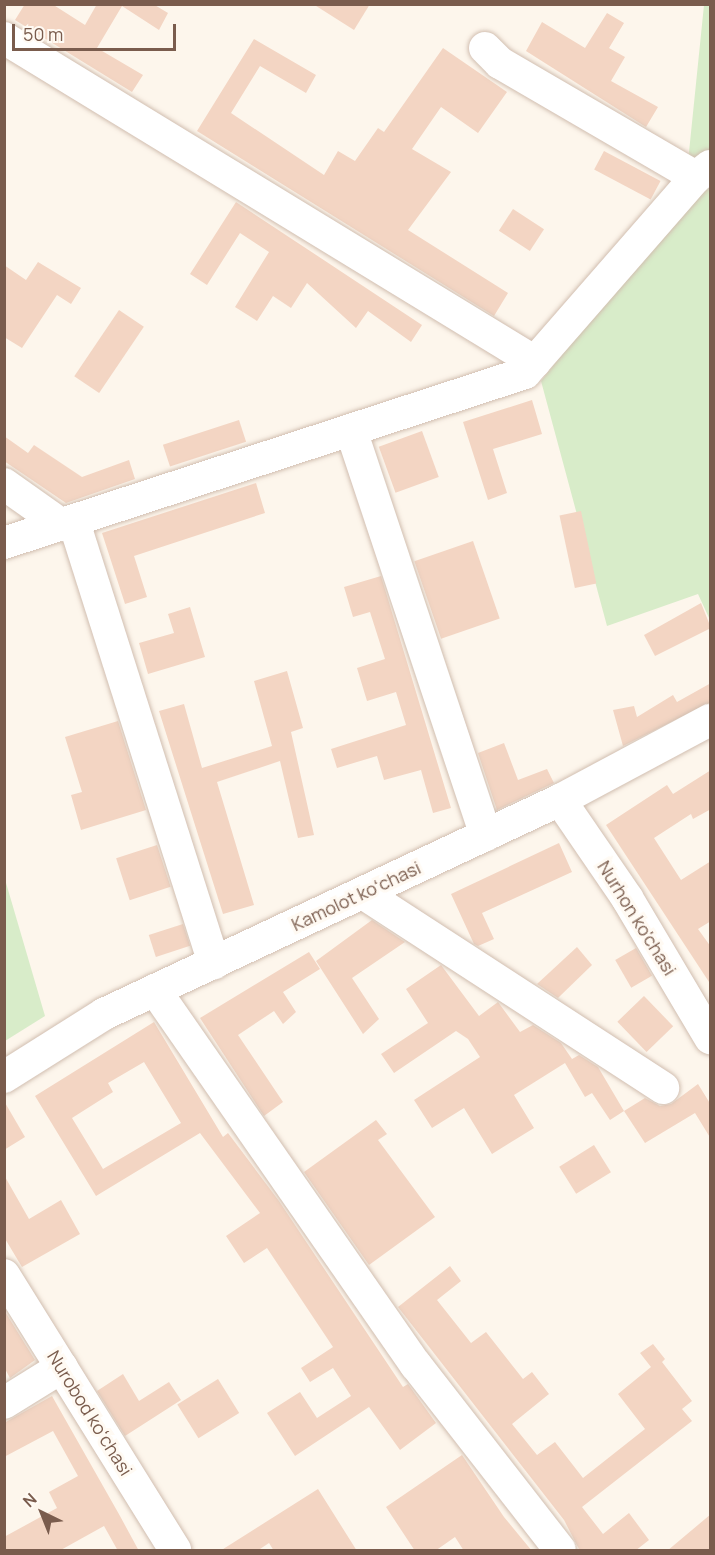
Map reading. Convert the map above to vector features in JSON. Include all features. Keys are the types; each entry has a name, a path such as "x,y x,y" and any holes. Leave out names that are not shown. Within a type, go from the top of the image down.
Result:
{"street":[{"path":"4,38 535,362"},
{"path":"4,543 525,373 703,172 500,63 485,48"},
{"path":"351,430 486,835"},
{"path":"4,484 68,523 214,963"},
{"name":"Kamolot koʻchasi","path":"4,1077 104,1014 560,800 707,725"},
{"name":"Nurhon ko'chasi","path":"560,800 627,898 711,1038"},
{"path":"363,893 663,1088"},
{"path":"155,990 416,1365 560,1551"},
{"name":"Nurobod koʻchasi","path":"4,1275 175,1551"},
{"path":"4,1403 62,1367"}],"green space":[{"path":"704,5 710,5 710,620 698,594 607,626 541,381 684,201"},
{"path":"4,876 45,1016 5,1041 4,1041"}],"building":[{"path":"25,4 52,4 85,25 97,4 153,4 168,13 159,30 122,6 97,48 143,75 132,92 15,20"},
{"path":"313,4 370,4 354,30"},
{"path":"607,13 624,23 609,48 625,57 611,81 658,107 646,127 526,51 542,22 585,48"},
{"path":"254,39 316,75 306,93 260,66 231,113 324,175 338,151 355,161 378,128 384,132 443,48 507,92 478,133 441,107 412,149 451,172 408,230 508,293 494,316 197,131"},
{"path":"604,151 661,181 651,200 594,170"},
{"path":"236,202 422,325 411,342 368,311 356,328 307,283 291,308 273,296 257,321 235,307 269,252 240,233 207,285 190,274"},
{"path":"513,209 544,229 530,251 499,231"},
{"path":"38,262 81,288 71,304 57,295 22,348 4,337 4,265 26,280"},
{"path":"119,310 144,327 99,393 74,376"},
{"path":"532,400 542,434 493,449 507,493 488,500 463,422"},
{"path":"239,420 246,442 170,467 163,445"},
{"path":"422,431 439,477 396,493 379,447"},
{"path":"4,436 28,453 34,445 82,477 129,460 135,479 66,503 4,461"},
{"path":"256,483 265,513 134,556 147,597 125,604 102,533"},
{"path":"581,511 596,583 575,588 559,516"},
{"path":"473,541 500,619 441,639 414,561"},
{"path":"381,576 451,808 433,813 421,770 384,780 377,756 337,768 331,749 406,725 396,692 367,701 357,668 385,659 370,612 353,617 344,587"},
{"path":"701,603 711,628 655,656 644,635"},
{"path":"190,607 205,657 148,674 139,643 174,633 168,614"},
{"path":"287,671 303,728 291,732 314,835 298,838 280,761 217,782 254,905 223,914 159,711 184,704 202,768 272,746 254,681"},
{"path":"711,683 711,702 623,746 613,710 634,706 637,717 673,695 677,702"},
{"path":"118,721 146,810 81,830 71,795 82,792 65,737"},
{"path":"504,743 518,780 547,769 554,783 497,810 478,753"},
{"path":"711,770 711,809 693,819 691,814 654,838 681,880 711,861 711,921 698,929 711,947 711,985 606,825 667,785 673,794"},
{"path":"559,843 572,872 482,913 494,939 478,946 474,944 451,894"},
{"path":"157,845 171,887 130,900 116,858"},
{"path":"372,920 405,942 352,978 379,1019 363,1034 316,961"},
{"path":"183,924 190,946 156,957 149,935"},
{"path":"577,947 592,965 558,998 537,984"},
{"path":"636,948 652,976 631,988 615,960"},
{"path":"309,952 320,969 283,992 296,1012 283,1024 274,1011 238,1035 283,1102 264,1116 200,1018"},
{"path":"441,965 479,1016 498,1002 520,1032 533,1025 561,1043 572,1059 567,1062 579,1055 598,1067 624,1111 610,1120 592,1093 585,1097 565,1063 514,1095 534,1128 492,1154 464,1108 432,1128 414,1100 480,1057 468,1039 456,1031 394,1073 381,1054 428,1023 406,989"},
{"path":"644,996 673,1026 647,1052 617,1022"},
{"path":"154,1022 223,1137 228,1133 279,1201 403,1387 408,1384 436,1423 400,1450 369,1407 295,1456 267,1413 300,1392 317,1418 351,1396 333,1368 310,1382 301,1368 333,1347 267,1248 244,1263 226,1236 260,1213 200,1133 96,1196 35,1096","holes":["144,1062 181,1123 103,1169 72,1118 113,1092 108,1083"]},
{"path":"698,1084 711,1105 711,1139 695,1113 645,1143 624,1111 645,1098 660,1106 671,1104"},
{"path":"4,1101 25,1137 4,1150"},
{"path":"376,1120 387,1134 378,1140 435,1217 369,1265 304,1172"},
{"path":"594,1145 611,1172 576,1194 559,1167"},
{"path":"4,1175 29,1219 61,1200 80,1234 22,1267 4,1237"},
{"path":"450,1266 461,1281 437,1300 471,1343 486,1332 523,1379 532,1372 549,1394 512,1424 537,1455 555,1442 583,1478 645,1429 618,1394 651,1367 640,1353 653,1344 665,1359 662,1362 692,1401 682,1409 692,1421 582,1507 603,1534 629,1513 649,1540 635,1551 580,1551 564,1520 398,1307"},
{"path":"4,1310 35,1360 10,1378 4,1367"},
{"path":"123,1374 139,1401 169,1382 181,1400 125,1436 97,1391"},
{"path":"218,1379 239,1413 198,1438 177,1404"},
{"path":"52,1396 139,1551 118,1551 104,1526 59,1551 4,1551 4,1537 57,1508 49,1492 78,1476 53,1431 4,1457 4,1423"},
{"path":"462,1455 504,1517 532,1551 464,1551 455,1537 435,1551 415,1551 386,1507"},
{"path":"318,1489 357,1551 274,1551 269,1543 257,1551 220,1551"},
{"path":"711,1514 711,1551 667,1551"}]}
